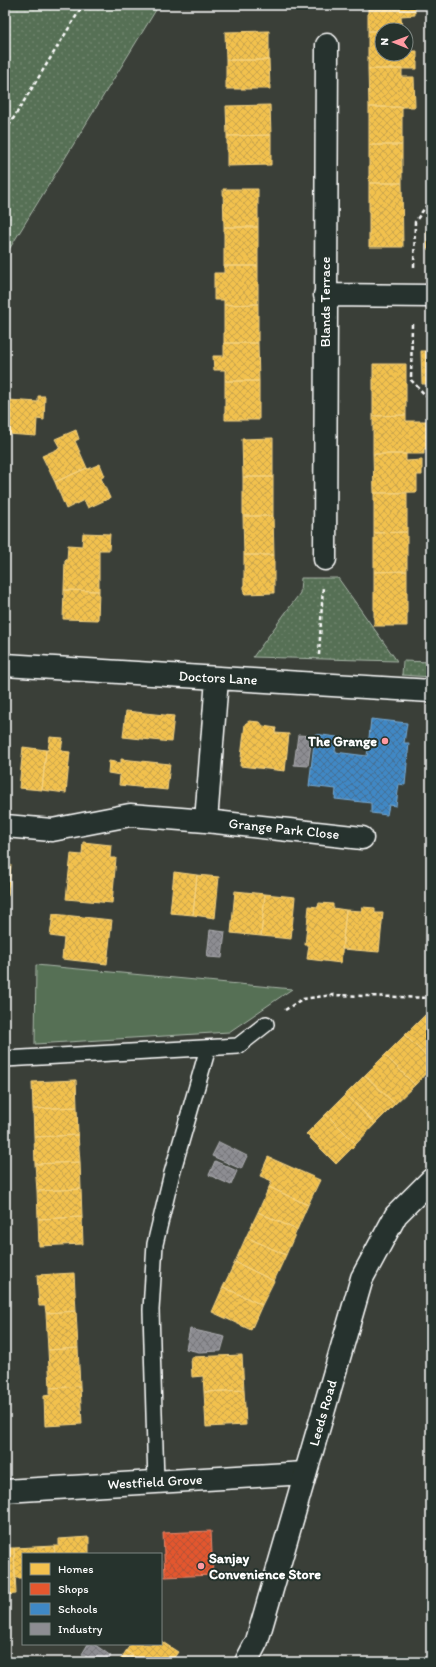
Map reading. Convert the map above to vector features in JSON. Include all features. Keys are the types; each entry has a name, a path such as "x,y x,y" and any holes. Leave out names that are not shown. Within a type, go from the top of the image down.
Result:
{"street":[{"name":"Blands Terrace","path":"325,559 327,45"},
{"path":"325,295 431,296"},
{"name":"Doctors Lane","path":"5,665 431,691"},
{"path":"206,821 218,679"},
{"name":"Grange Park Close","path":"5,826 52,830 130,815 206,821 362,838"},
{"name":"Leeds Road","path":"246,1662 257,1641 362,1278 396,1215 431,1180"},
{"name":"Westfield Grove","path":"5,1491 305,1473"}],"lane":[{"path":"5,1059 238,1046 266,1024"},
{"path":"156,1482 151,1310 154,1244 172,1173 208,1048"}],"path":[{"path":"5,132 83,5"},
{"path":"318,684 325,559"},
{"path":"266,1024 302,999 333,995 431,998"}],"green space":[{"path":"5,5 159,5 5,256"},
{"path":"301,578 338,578 397,661 253,657 300,593"},
{"path":"403,661 431,662 431,677 402,675"},
{"path":"36,965 292,989 229,1032 35,1044"}],"building: Homes":[{"path":"368,5 415,5 415,15 401,16 401,22 374,22 374,31 368,31"},
{"path":"269,31 269,60 226,60 225,32"},
{"path":"368,31 374,31 374,62 414,62 414,51 417,51 417,69 368,69"},
{"path":"226,60 269,60 270,89 226,89"},
{"path":"368,69 402,69 402,77 414,77 415,107 369,107"},
{"path":"270,105 271,135 227,136 226,106"},
{"path":"369,107 402,107 402,145 369,145"},
{"path":"271,135 271,165 227,166 227,136"},
{"path":"369,145 402,145 402,183 369,183"},
{"path":"369,183 402,183 403,247 369,247"},
{"path":"223,189 258,189 258,227 224,227"},
{"path":"427,220 431,220 431,249 427,249"},
{"path":"224,227 258,227 258,266 224,266"},
{"path":"224,266 258,266 258,304 224,305 224,300 214,300 214,273 224,273"},
{"path":"258,304 258,343 224,343 224,305"},
{"path":"224,343 258,343 259,381 225,381 225,370 214,370 213,356 224,356"},
{"path":"421,351 431,351 431,384 422,384"},
{"path":"373,364 406,364 406,415 373,416"},
{"path":"225,381 259,381 259,420 225,420"},
{"path":"38,396 45,396 44,420 37,419 36,436 7,434 9,400 38,402"},
{"path":"5,400 9,400 7,434 5,434"},
{"path":"406,415 406,421 431,421 431,449 424,449 424,454 373,454 373,416"},
{"path":"76,430 79,439 75,441 87,468 55,482 42,456 60,448 55,439"},
{"path":"273,438 273,477 243,477 242,439"},
{"path":"373,454 406,454 406,461 422,460 422,475 417,475 417,492 374,493"},
{"path":"100,464 105,476 101,478 110,498 88,508 84,500 66,509 55,482"},
{"path":"243,477 273,477 273,516 243,516"},
{"path":"374,493 407,493 407,532 374,533"},
{"path":"243,516 273,516 274,555 244,555"},
{"path":"407,532 407,571 374,572 374,533"},
{"path":"83,533 110,534 109,550 99,550 99,591 64,590 65,560 67,560 68,545 82,546"},
{"path":"244,555 274,555 274,593 244,594"},
{"path":"407,571 407,626 374,626 374,572"},
{"path":"64,590 99,591 98,620 63,619"},
{"path":"126,711 174,716 171,742 123,737"},
{"path":"249,721 260,722 263,726 276,728 275,733 289,734 285,771 240,766 245,724"},
{"path":"50,737 63,738 61,751 70,752 66,793 42,790 46,750 48,750"},
{"path":"23,747 46,750 42,790 19,788"},
{"path":"5,754 8,754 5,786"},
{"path":"121,759 170,764 167,790 119,785 120,775 108,773 109,761 121,763"},
{"path":"83,842 111,845 110,858 116,858 112,903 66,899 71,854 82,855"},
{"path":"5,865 11,865 8,896 5,895"},
{"path":"174,872 197,875 193,915 170,913"},
{"path":"197,875 219,877 215,918 193,915"},
{"path":"235,891 265,894 261,936 231,933"},
{"path":"265,894 295,897 291,939 261,936"},
{"path":"319,903 333,904 333,908 346,910 341,963 307,959 309,945 305,945 309,906 318,907"},
{"path":"362,907 375,908 375,913 383,913 379,952 342,949 346,910 362,911"},
{"path":"53,914 112,920 107,964 62,959 64,938 50,936"},
{"path":"425,1015 431,1021 431,1061 405,1035"},
{"path":"405,1035 431,1061 431,1068 415,1085 385,1055"},
{"path":"385,1055 415,1085 395,1104 365,1075"},
{"path":"365,1075 395,1104 375,1124 346,1094"},
{"path":"76,1080 77,1107 33,1109 32,1082"},
{"path":"346,1094 375,1124 356,1144 326,1114"},
{"path":"77,1107 78,1135 34,1137 33,1109"},
{"path":"326,1114 356,1144 336,1164 306,1134"},
{"path":"78,1135 80,1162 35,1164 34,1137"},
{"path":"268,1157 320,1180 308,1205 269,1187 272,1181 260,1176"},
{"path":"80,1162 81,1189 37,1191 35,1164"},
{"path":"269,1187 308,1205 297,1230 258,1212"},
{"path":"81,1189 82,1217 38,1219 37,1191"},
{"path":"258,1212 297,1230 286,1255 246,1237"},
{"path":"82,1217 83,1244 39,1246 38,1219"},
{"path":"246,1237 286,1255 274,1281 235,1262"},
{"path":"235,1262 274,1281 262,1305 223,1287"},
{"path":"74,1273 76,1311 46,1313 45,1306 39,1306 37,1275"},
{"path":"223,1287 262,1305 251,1330 212,1312"},
{"path":"76,1311 78,1348 48,1350 46,1313"},
{"path":"78,1348 80,1386 50,1388 48,1350"},
{"path":"242,1355 244,1390 204,1392 203,1376 192,1377 191,1357"},
{"path":"80,1386 82,1424 45,1426 44,1396 50,1395 50,1388"},
{"path":"244,1390 246,1425 206,1427 204,1392"},
{"path":"89,1537 89,1553 55,1553 54,1546 59,1546 59,1539"},
{"path":"54,1546 55,1553 22,1553 22,1578 15,1578 14,1548"},
{"path":"5,1548 14,1548 16,1594 5,1595"},
{"path":"162,1642 178,1652 171,1662 142,1662 126,1651 130,1645 162,1645"},
{"path":"126,1651 142,1662 119,1662"}],"building: Shops":[{"path":"211,1531 213,1575 165,1577 163,1533"}],"building: Schools":[{"path":"371,719 407,723 404,743 409,743 405,785 399,784 396,806 389,805 387,815 371,813 371,803 335,799 336,789 309,786 315,734 337,737 335,752 367,756"}],"building: Industry":[{"path":"219,5 258,5 258,8 219,7"},
{"path":"298,735 312,736 308,766 294,765"},
{"path":"210,930 225,932 222,958 207,957"},
{"path":"219,1142 247,1156 241,1169 212,1156"},
{"path":"215,1161 237,1171 231,1185 209,1175"},
{"path":"190,1329 225,1337 221,1351 199,1352 186,1349"},
{"path":"87,1645 95,1645 111,1656 107,1662 94,1662 82,1654"}],"place":[{"name":"The Grange","path":"385,741"},
{"name":"Sanjay Convenience Store","path":"201,1566"}]}
